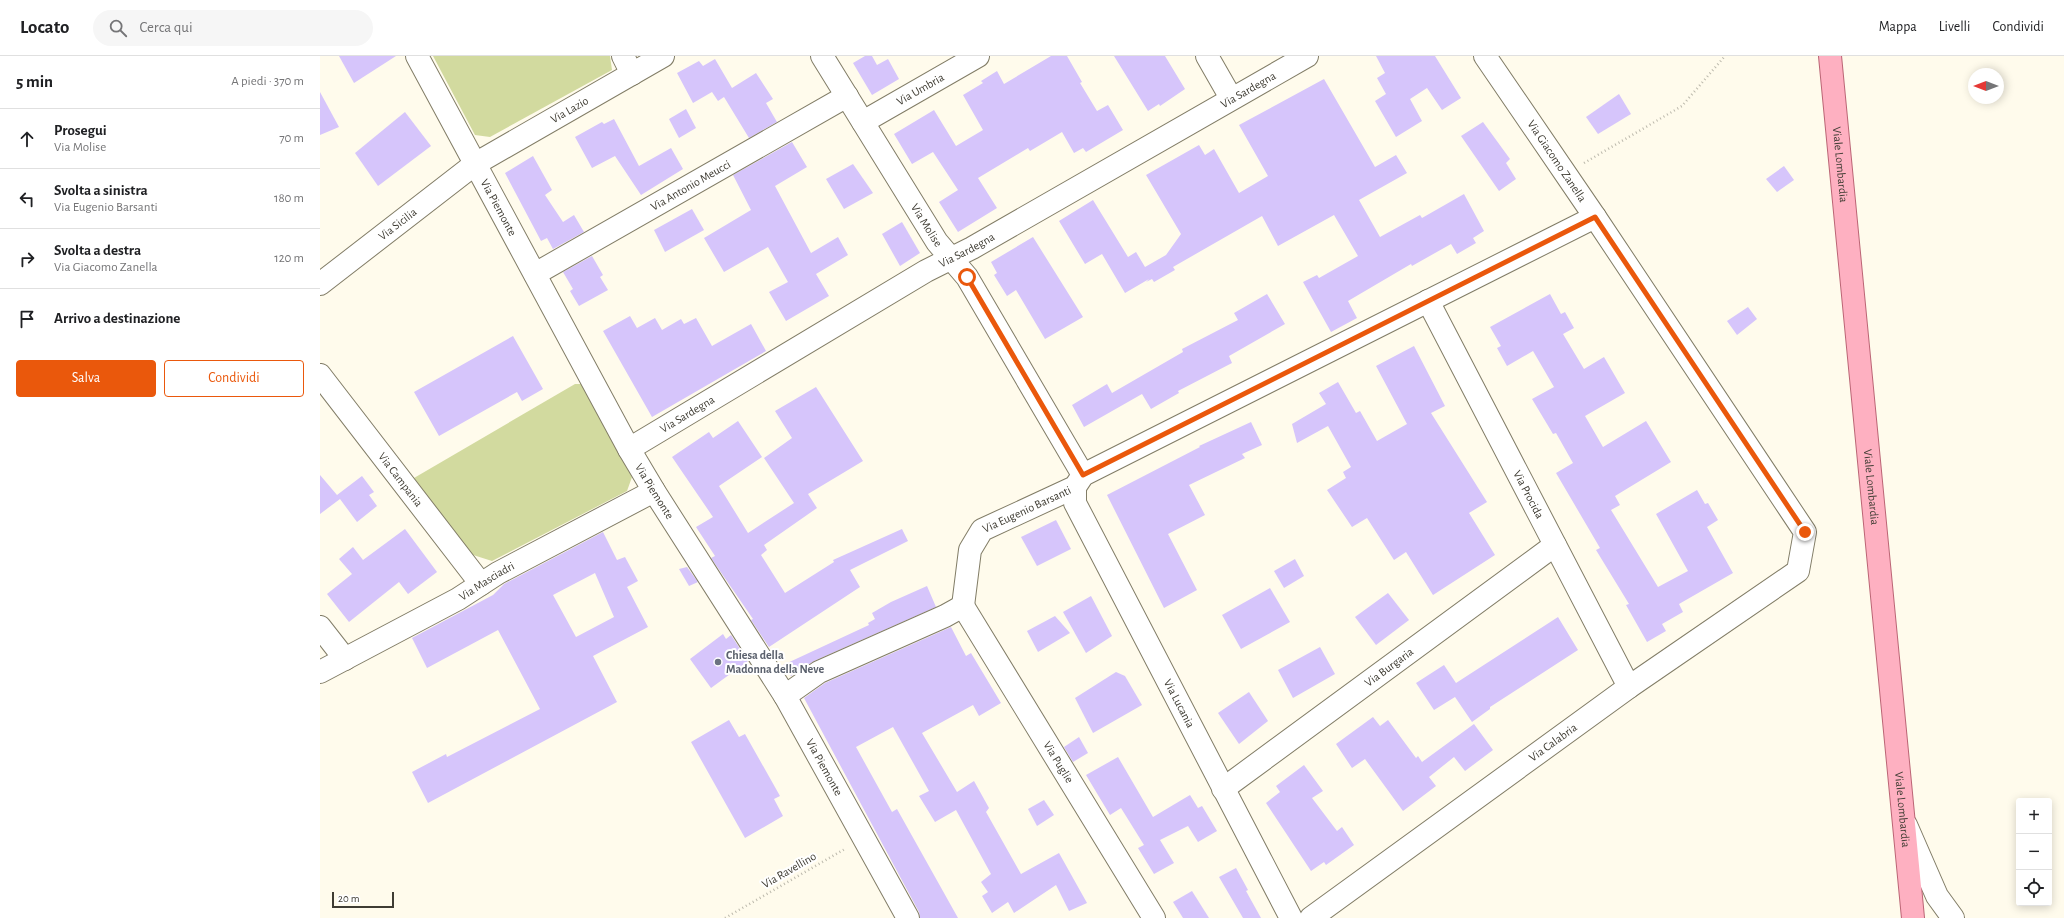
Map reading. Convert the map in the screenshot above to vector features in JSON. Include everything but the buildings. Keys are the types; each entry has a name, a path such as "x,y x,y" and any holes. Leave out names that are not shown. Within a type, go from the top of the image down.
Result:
{"main road":[{"name":"Viale Lombardia","path":"1830,56 1912,918"}],"street":[{"name":"Via Piemonte","path":"417,56 629,449 654,491 785,696 908,918"},
{"name":"Via Lazio","path":"475,164 628,65 663,56"},
{"name":"Via Molise","path":"822,56 937,242 967,277 1079,481"},
{"name":"Via Umbria","path":"863,122 978,56"},
{"path":"1207,56 1231,98"},
{"name":"Via Sardegna","path":"629,449 926,271 951,259 1307,56"},
{"name":"Via Giacomo Zanella","path":"1485,56 1595,217 1805,532 1798,571"},
{"name":"Via Antonio Meucci","path":"535,274 846,96"},
{"name":"Via Sicilia","path":"320,284 475,164"},
{"name":"Via Eugenio Barsanti","path":"963,606 970,550 982,530 1595,217"},
{"name":"Via Procida","path":"1428,301 1630,687"},
{"name":"Via Campania","path":"320,375 481,584"},
{"name":"Via Lucania","path":"1079,481 1075,503 1291,918"},
{"name":"Via Masciadri","path":"320,672 458,599 498,573 654,491"},
{"name":"Via Burgaria","path":"1224,789 1555,545"},
{"name":"Via Calabria","path":"1310,918 1630,687 1798,571"},
{"path":"785,696 819,672 945,616 963,606"},
{"name":"Via Puglie","path":"963,606 1154,918"},
{"path":"320,627 345,659"},
{"path":"1903,820 1937,896 1953,918"}],"path":[{"path":"1563,170 1587,163 1682,106 1725,56"},
{"name":"Via Ravellino","path":"725,918 863,838"}],"green space":[{"path":"433,56 610,56 612,70 490,137 475,135"},
{"path":"575,384 581,384 632,477 627,491 492,561 470,554 414,478"}],"place":[{"name":"Chiesa della Madonna della Neve","path":"718,662"}],"route":[{"path":"967,277 1083,475 1595,217 1805,532"}]}
